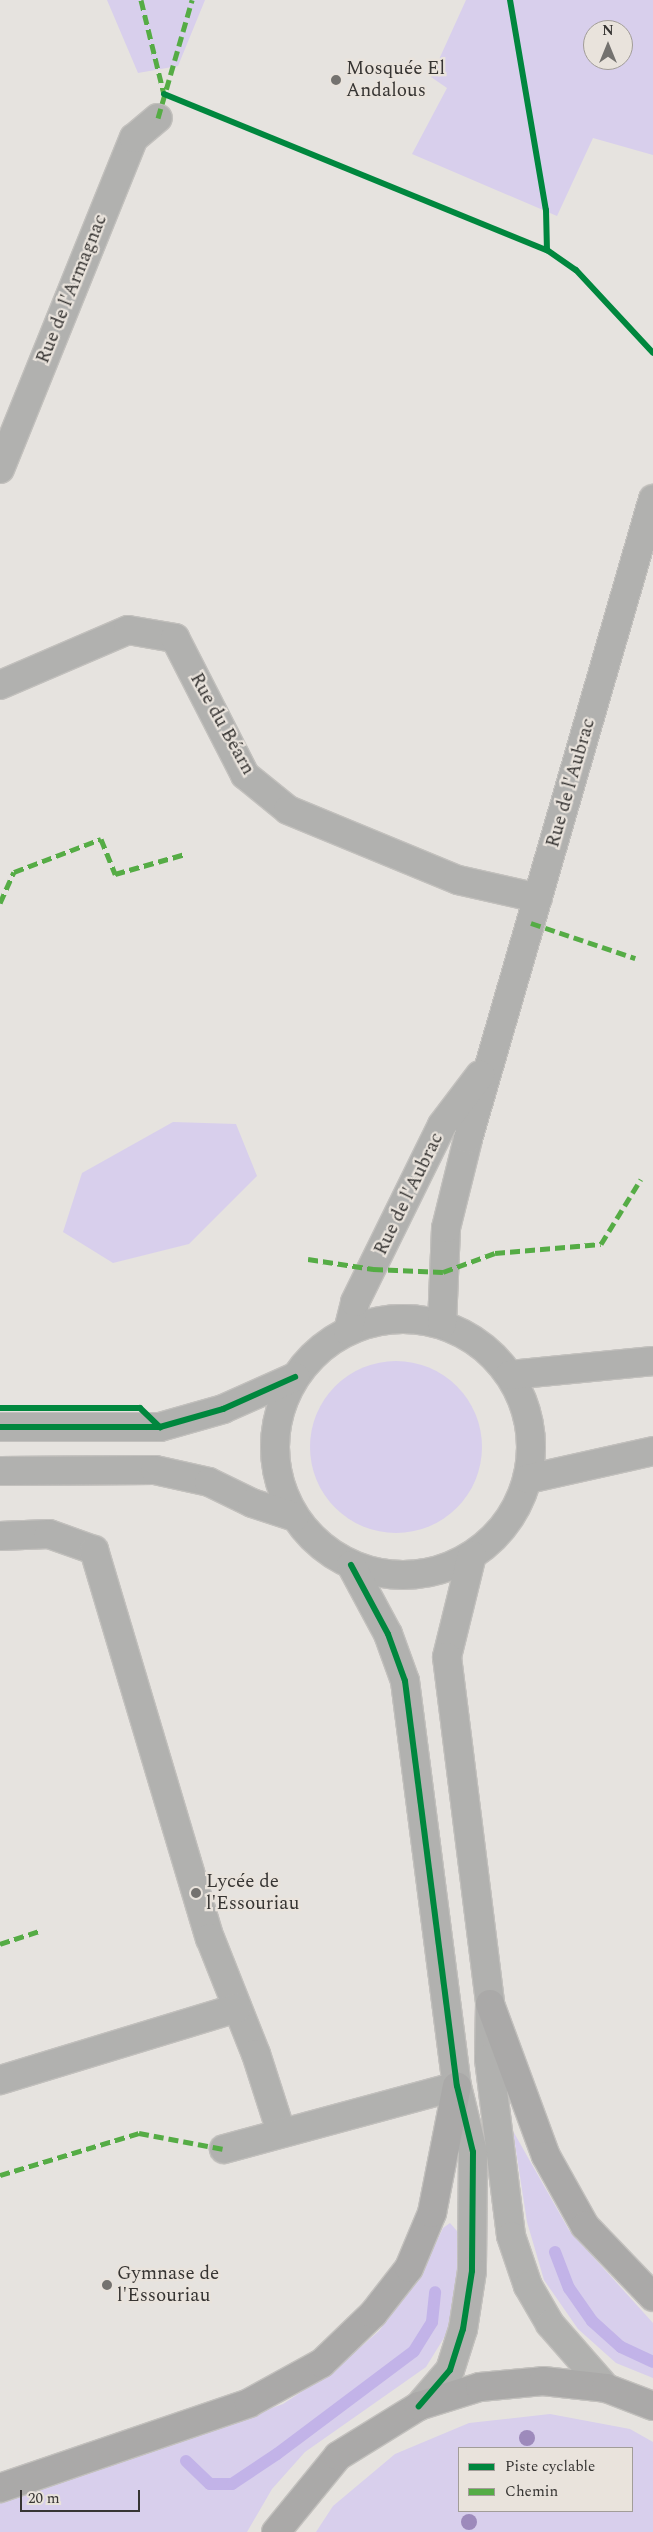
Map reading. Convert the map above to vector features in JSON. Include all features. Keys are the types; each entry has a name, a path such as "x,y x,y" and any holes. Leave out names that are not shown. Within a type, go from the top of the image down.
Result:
{"main road":[{"path":"490,2004 546,2156 585,2226 653,2297"},
{"path":"0,2488 249,2403 322,2363 373,2314 409,2268 432,2213 457,2086"},
{"path":"276,2532 338,2456 419,2406 489,2386 543,2381 606,2388 653,2406"}],"street":[{"name":"Rue de l'Armagnac","path":"0,469 134,138 158,118"},
{"name":"Rue de l'Aubrac","path":"442,1324 446,1228 487,1066 538,898 653,499"},
{"name":"Rue du Béarn","path":"0,685 128,630 176,638 245,774 288,810 458,880 538,898"},
{"name":"Rue de l'Aubrac","path":"348,1331 355,1302 442,1125 487,1066"},
{"path":"410,1318 442,1324 478,1342 510,1375 525,1404 532,1442 528,1479 516,1509 497,1535 472,1555 433,1572 392,1575 351,1565 319,1545 295,1517 279,1483 274,1447 279,1410 295,1376 318,1350 348,1331 378,1321 410,1318"},
{"path":"510,1375 653,1360"},
{"path":"0,1427 160,1427 223,1409 295,1376"},
{"path":"528,1479 653,1451"},
{"path":"0,1471 155,1470 209,1482 252,1504 295,1517"},
{"path":"0,1536 49,1534 94,1550 210,1938 238,2008 281,2132"},
{"path":"472,1555 447,1657 490,2004 489,2059 511,2236 528,2286 550,2324 606,2388"},
{"path":"351,1565 388,1634 405,1681 457,2086 473,2152 472,2271 463,2330 450,2370 419,2406"},
{"path":"0,2080 238,2008"},
{"path":"224,2149 281,2132 457,2086"}],"shaded area":[{"path":"107,0 205,0 178,66 138,73"},
{"path":"466,0 653,0 653,155 593,138 557,216 412,154 447,88 431,77"},
{"path":"173,1122 236,1124 257,1176 189,1244 113,1263 63,1232 82,1173"},
{"path":"404,1361 421,1364 437,1371 451,1380 463,1392 479,1422 482,1447 481,1464 476,1480 463,1502 451,1514 421,1530 388,1533 371,1530 355,1523 341,1514 329,1502 313,1472 310,1439 313,1422 320,1406 329,1392 341,1380 371,1364"},
{"path":"513,2131 569,2230 653,2323 653,2378 616,2363 578,2329 544,2280 527,2222"},
{"path":"450,2223 457,2231 460,2254 450,2328 426,2367 305,2452 272,2489 247,2532 0,2532 0,2503 283,2404 334,2370 379,2331 422,2272 443,2228"},
{"path":"550,2414 630,2429 653,2442 653,2532 316,2532 333,2506 395,2454 469,2423"}],"waterway":[{"path":"555,2252 569,2288 592,2321 621,2347 653,2362"},
{"path":"186,2461 210,2484 232,2484 277,2454 414,2351 432,2322 435,2292"}],"marked path":[{"path":"141,0 164,94"},
{"path":"158,118 192,0"},
{"path":"0,903 14,872 101,839 115,874 185,854"},
{"path":"531,923 635,958"},
{"path":"308,1259 373,1269 443,1272 495,1253 601,1244 641,1179"},
{"path":"0,1944 39,1931"},
{"path":"0,2175 139,2133 224,2149"}],"cycle path":[{"path":"510,0 546,210 547,250 576,270 653,353"},
{"path":"164,94 547,250"},
{"path":"0,1427 160,1427 223,1409 295,1377"},
{"path":"0,1408 140,1408 160,1427"},
{"path":"351,1565 388,1634 405,1681 457,2086 473,2152 472,2271 463,2329 450,2370 419,2406"}],"place":[{"name":"Mosquée El Andalous","path":"336,80"},
{"name":"Lycée de l'Essouriau","path":"196,1893"},
{"name":"Gymnase de l'Essouriau","path":"107,2285"}]}
